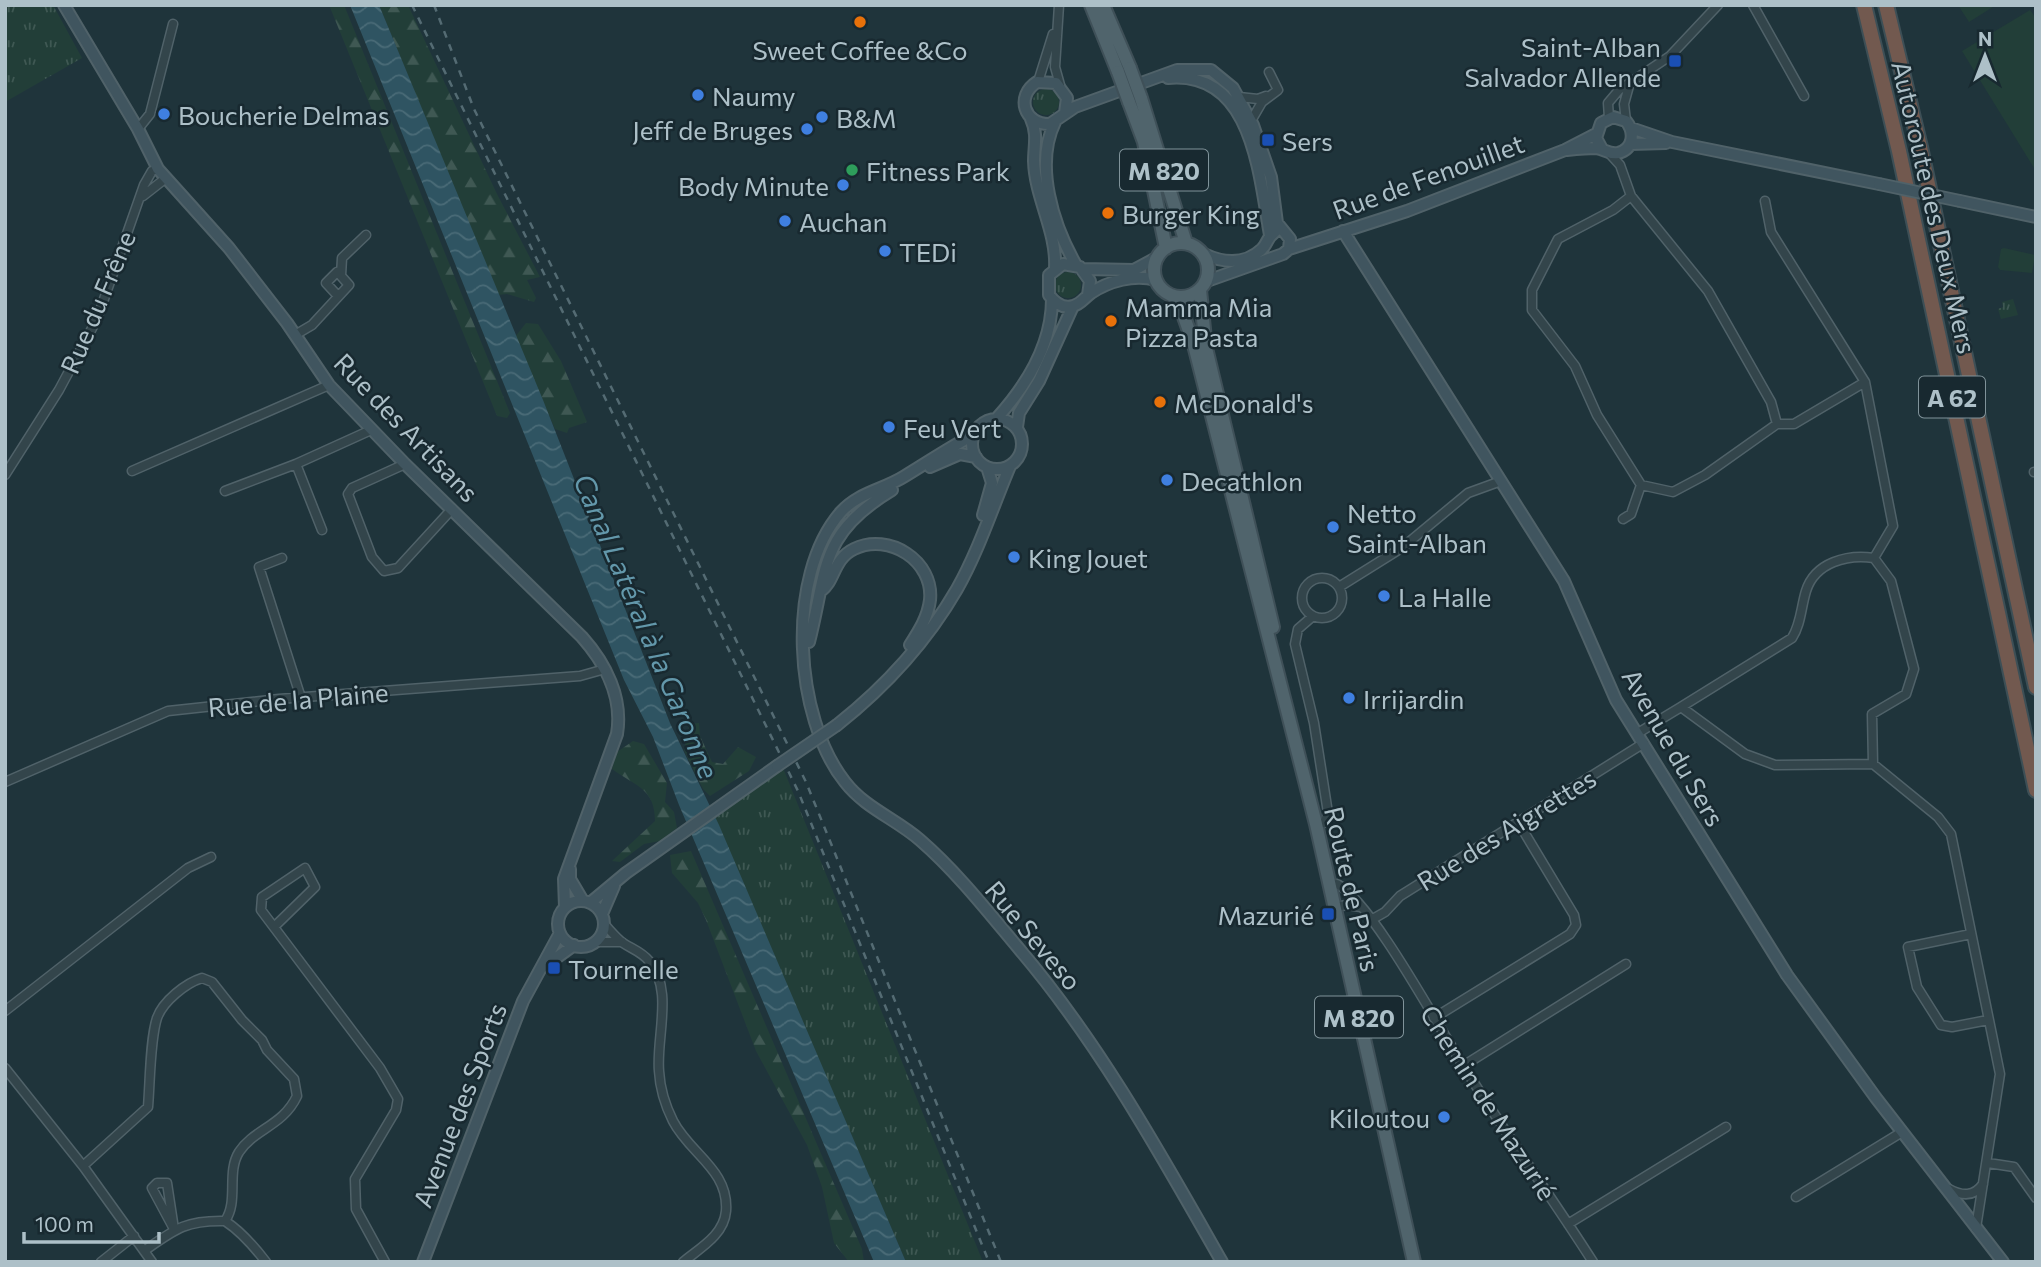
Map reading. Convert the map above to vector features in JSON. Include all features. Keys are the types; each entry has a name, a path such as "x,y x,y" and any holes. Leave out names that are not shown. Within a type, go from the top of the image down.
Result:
{"highway":[{"name":"Autoroute des Deux Mers","path":"1864,5 1899,151 2036,790"},
{"name":"Autoroute des Deux Mers","path":"1886,5 1920,146 2036,687"}],"main road":[{"name":"Rue des Artisans","path":"64,5 162,174 188,198 229,248 329,385 405,464 582,637 605,669 620,714 617,734 564,879 565,907"},
{"name":"M 820","path":"1091,5 1124,70"},
{"name":"M 820","path":"1103,5 1186,243"},
{"path":"1088,295 1090,281 1068,249 1045,172 1045,152 1055,122 1065,113 1098,98 1177,70 1211,70 1222,76 1239,97 1267,161 1279,240 1275,255 1203,286 1192,296 1177,297 1163,290 1156,280 1154,268 1162,252"},
{"path":"1155,79 1194,78 1207,82 1228,99 1246,132 1257,161 1279,240"},
{"path":"1055,268 1052,238 1035,173 1036,130 1024,101 1029,88 1047,80 1081,97 1098,98"},
{"path":"1063,89 1068,103 1065,113"},
{"name":"M 820","path":"1135,100 1149,162 1162,252"},
{"name":"Rue de Fenouillet","path":"1279,240 1308,243 1407,211 1564,150 1596,134 1608,112 1629,125 1672,142 2036,217"},
{"path":"1031,119 1045,124 1055,122"},
{"path":"1628,147 1629,125"},
{"path":"1596,134 1606,152"},
{"name":"Rue de Fenouillet","path":"1564,150 1606,152 1672,142"},
{"name":"Avenue du Sers","path":"1343,231 1564,581 1616,700 1787,975 1902,1132 2003,1262"},
{"path":"1010,466 1001,469 987,467 975,457 973,435 982,423 997,418 1032,372 1051,317 1052,299 1047,280 1055,268 1063,264 1134,270 1162,252 1186,243 1222,261 1239,260 1252,256 1279,240"},
{"path":"1203,286 1209,266 1204,254"},
{"path":"614,886 594,942 574,945 560,933 558,920 565,907 587,902 614,886 626,873 837,725 887,681 938,618 958,588 1010,466 1022,449 1021,435 1017,427 1019,413 1039,381 1073,306 1088,295 1130,278 1156,280"},
{"name":"Route de Paris","path":"1203,286 1206,348 1288,688 1303,772"},
{"name":"Route de Paris","path":"1177,297 1194,345 1303,772 1322,822 1330,885 1415,1262"},
{"path":"1052,299 1063,306 1073,306"},
{"path":"997,418 1017,427"},
{"name":"Rue Seveso","path":"973,435 894,482 861,495 842,512 820,546 809,581 805,615 811,711 825,748 843,780 866,804 903,827 931,850 1021,951 1064,1005 1132,1110 1222,1262"},
{"name":"Rue Seveso","path":"806,659 818,592 835,541 862,509 948,457 960,454 975,457"},
{"path":"938,618 986,506 992,483 987,467"},
{"path":"818,592 825,589 843,557 864,546 890,546 913,558 921,567 930,589 928,610 924,622 887,681"},
{"path":"570,866 570,879 603,919"},
{"name":"Avenue des Sports","path":"423,1262 523,1002 560,933"},
{"name":"Avenue des Sports","path":"542,967 574,945"}],"street":[{"path":"1608,112 1619,90 1629,86 1670,56 1718,5"},
{"path":"1753,5 1804,96"},
{"path":"1038,82 1046,66 1058,10"},
{"path":"1058,10 1055,68 1063,89"},
{"path":"138,129 150,114 173,24"},
{"path":"1239,97 1258,99 1278,90 1269,72"},
{"path":"1629,86 1624,104 1629,125"},
{"path":"1251,121 1262,102 1272,93"},
{"path":"1620,164 1628,147"},
{"path":"1606,152 1620,164 1631,196 1708,291 1771,402 1777,424"},
{"name":"Rue du Frêne","path":"141,198 162,174"},
{"name":"Rue du Frêne","path":"5,475 80,352 97,319 149,176 162,174"},
{"path":"1631,196 1613,210 1558,239 1532,290 1532,310 1575,366 1597,415 1642,485 1673,492 1705,475 1777,424 1794,424 1865,382"},
{"path":"1765,201 1771,232 1865,382 1893,526 1874,558 1891,581 1914,669 1906,694 1872,714 1873,764"},
{"path":"341,276 342,258 366,236"},
{"path":"295,335 312,325 349,285 337,272 326,283 338,296"},
{"path":"132,471 329,385"},
{"path":"225,491 296,464 372,430"},
{"path":"296,464 322,530"},
{"path":"405,464 352,488 348,494 372,557 384,571 398,568 452,509"},
{"path":"1339,587 1404,547 1468,493 1501,481"},
{"path":"1623,519 1631,514 1642,485"},
{"name":"Rue des Aigrettes","path":"1371,920 1385,912 1400,896 1518,822 1641,738 1681,707 1792,638 1798,629 1806,589 1819,571 1854,555 1874,558"},
{"path":"282,558 259,567 302,698"},
{"path":"1320,579 1339,587 1342,599 1338,610 1327,618 1313,616 1303,601 1308,585 1320,579"},
{"path":"1313,616 1298,629 1295,644 1314,723 1322,822"},
{"name":"Rue de la Plaine","path":"5,782 145,718 168,711 580,676 605,669"},
{"path":"1681,707 1745,754 1775,765 1873,764 1938,817 1951,834 2000,1074 1976,1228"},
{"path":"1434,1018 1570,934 1576,925 1574,915 1518,822"},
{"path":"5,1011 188,868 211,857"},
{"path":"274,927 315,887 305,868 262,897 261,910 380,1068 398,1098 396,1110 355,1179 356,1209 384,1262"},
{"name":"Chemin de Mazurié","path":"1330,885 1341,885 1371,920 1463,1066 1593,1262"},
{"path":"1335,907 1361,907"},
{"path":"603,919 622,942 650,962 656,973 662,999 659,1068 662,1097 675,1125 721,1179 726,1213 716,1236 683,1262"},
{"path":"1971,934 1909,947 1917,987 1941,1025 1952,1027 1989,1020"},
{"path":"594,942 622,942"},
{"path":"1463,1066 1626,964"},
{"path":"83,1166 148,1107 157,1017 191,982 202,978 212,982 262,1040 273,1058 294,1079 297,1096 281,1118 247,1142 237,1154 232,1212 225,1221"},
{"path":"5,1068 83,1166 152,1262"},
{"path":"1568,1224 1726,1127"},
{"path":"1796,1197 1902,1132"},
{"path":"1988,1163 2014,1167 2036,1198"},
{"path":"1941,1183 1950,1191 1966,1195 1978,1192 1985,1182"},
{"path":"157,1183 167,1183 174,1229 154,1194 152,1188 157,1183"},
{"path":"144,1251 174,1229 205,1220 225,1221 239,1230 252,1250 266,1262"},
{"path":"101,1262 134,1236"}],"green space":[{"path":"5,5 53,5 82,58 5,102"},
{"path":"329,5 344,5 510,413 507,418 497,416"},
{"path":"379,5 408,5 497,194 540,277 527,280 536,298 534,302 507,294 498,295"},
{"path":"1958,5 1996,5 1969,22"},
{"path":"2030,10 2036,18 2034,168 1962,51"},
{"path":"1046,89 1055,93 1059,102 1055,111 1046,115 1037,111 1033,102 1037,93"},
{"path":"2001,249 2035,255 2032,273 2000,270 1998,267"},
{"path":"1068,272 1077,276 1081,285 1077,294 1068,298 1059,294 1055,285 1059,276"},
{"path":"2013,299 2018,315 2001,319 1998,309 2003,307 2002,302"},
{"path":"526,323 538,324 561,361 587,422 569,428 567,433 555,429 515,337"},
{"path":"699,723 700,736 712,762 723,764 738,747 756,757 749,771 710,796 703,789 684,750 689,724"},
{"path":"633,741 644,744 667,783 665,802 674,812 677,828 660,841 644,844 620,862 612,861 655,821 652,801 636,784 612,769 617,752"},
{"path":"781,763 983,1262 906,1262 712,812"},
{"path":"691,851 862,1249 864,1262 849,1262 834,1243 822,1187 807,1145 756,1051 698,903 672,873 670,855"}],"water":[{"path":"350,5 379,5 543,400 670,723 719,825 906,1262 874,1262 679,805 653,737 624,680"}],"railway":[{"path":"412,5 798,791 989,1262"},
{"path":"434,5 474,109 806,782 1001,1262"}],"place":[{"name":"Sweet Coffee &Co","path":"860,22"},
{"name":"Saint-Alban Salvador Allende","path":"1675,61"},
{"name":"Naumy","path":"698,95"},
{"name":"Boucherie Delmas","path":"164,114"},
{"name":"B&M","path":"822,117"},
{"name":"Jeff de Bruges","path":"807,129"},
{"name":"Sers","path":"1268,140"},
{"name":"Fitness Park","path":"852,170"},
{"name":"Body Minute","path":"843,185"},
{"name":"Burger King","path":"1108,213"},
{"name":"Auchan","path":"785,221"},
{"name":"TEDi","path":"885,251"},
{"name":"Mamma Mia Pizza Pasta","path":"1111,321"},
{"name":"McDonald's","path":"1160,402"},
{"name":"Feu Vert","path":"889,427"},
{"name":"Decathlon","path":"1167,480"},
{"name":"Netto Saint-Alban","path":"1333,527"},
{"name":"King Jouet","path":"1014,557"},
{"name":"La Halle","path":"1384,596"},
{"name":"Irrijardin","path":"1349,698"},
{"name":"Mazurié","path":"1328,914"},
{"name":"Tournelle","path":"554,968"},
{"name":"Kiloutou","path":"1444,1117"}],"water label":[{"name":"Canal Latéral à la Garonne","path":"647,626"}]}
